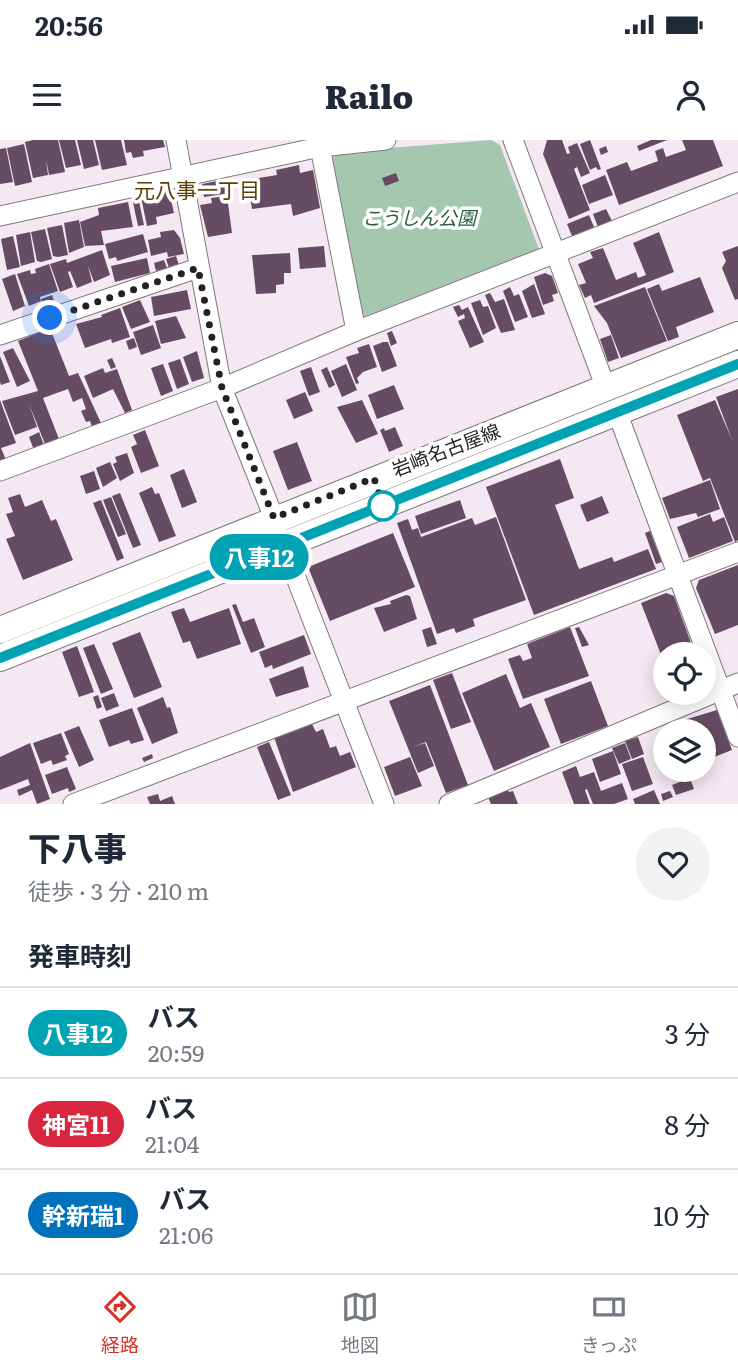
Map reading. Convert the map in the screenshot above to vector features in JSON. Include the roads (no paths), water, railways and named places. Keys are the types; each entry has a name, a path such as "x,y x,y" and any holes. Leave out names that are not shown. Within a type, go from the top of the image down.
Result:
{"main road":[{"name":"岩崎名古屋線","path":"0,658 284,547 611,400 738,335"},
{"name":"岩崎名古屋線","path":"0,630 274,518 611,400 738,364"}],"street":[{"path":"176,140 222,388 274,518"},
{"path":"0,216 320,147 386,140"},
{"path":"513,140 677,576 729,686 738,737"},
{"path":"320,147 356,331"},
{"path":"0,471 222,388 356,331 738,183"},
{"path":"0,335 198,268"},
{"path":"284,547 384,804"},
{"path":"74,804 343,699 738,552"},
{"path":"449,804 729,686"}],"district":[{"name":"元八事一丁目","path":"197,191"}],"park label":[{"name":"こうしん公園","path":"419,218"}]}
